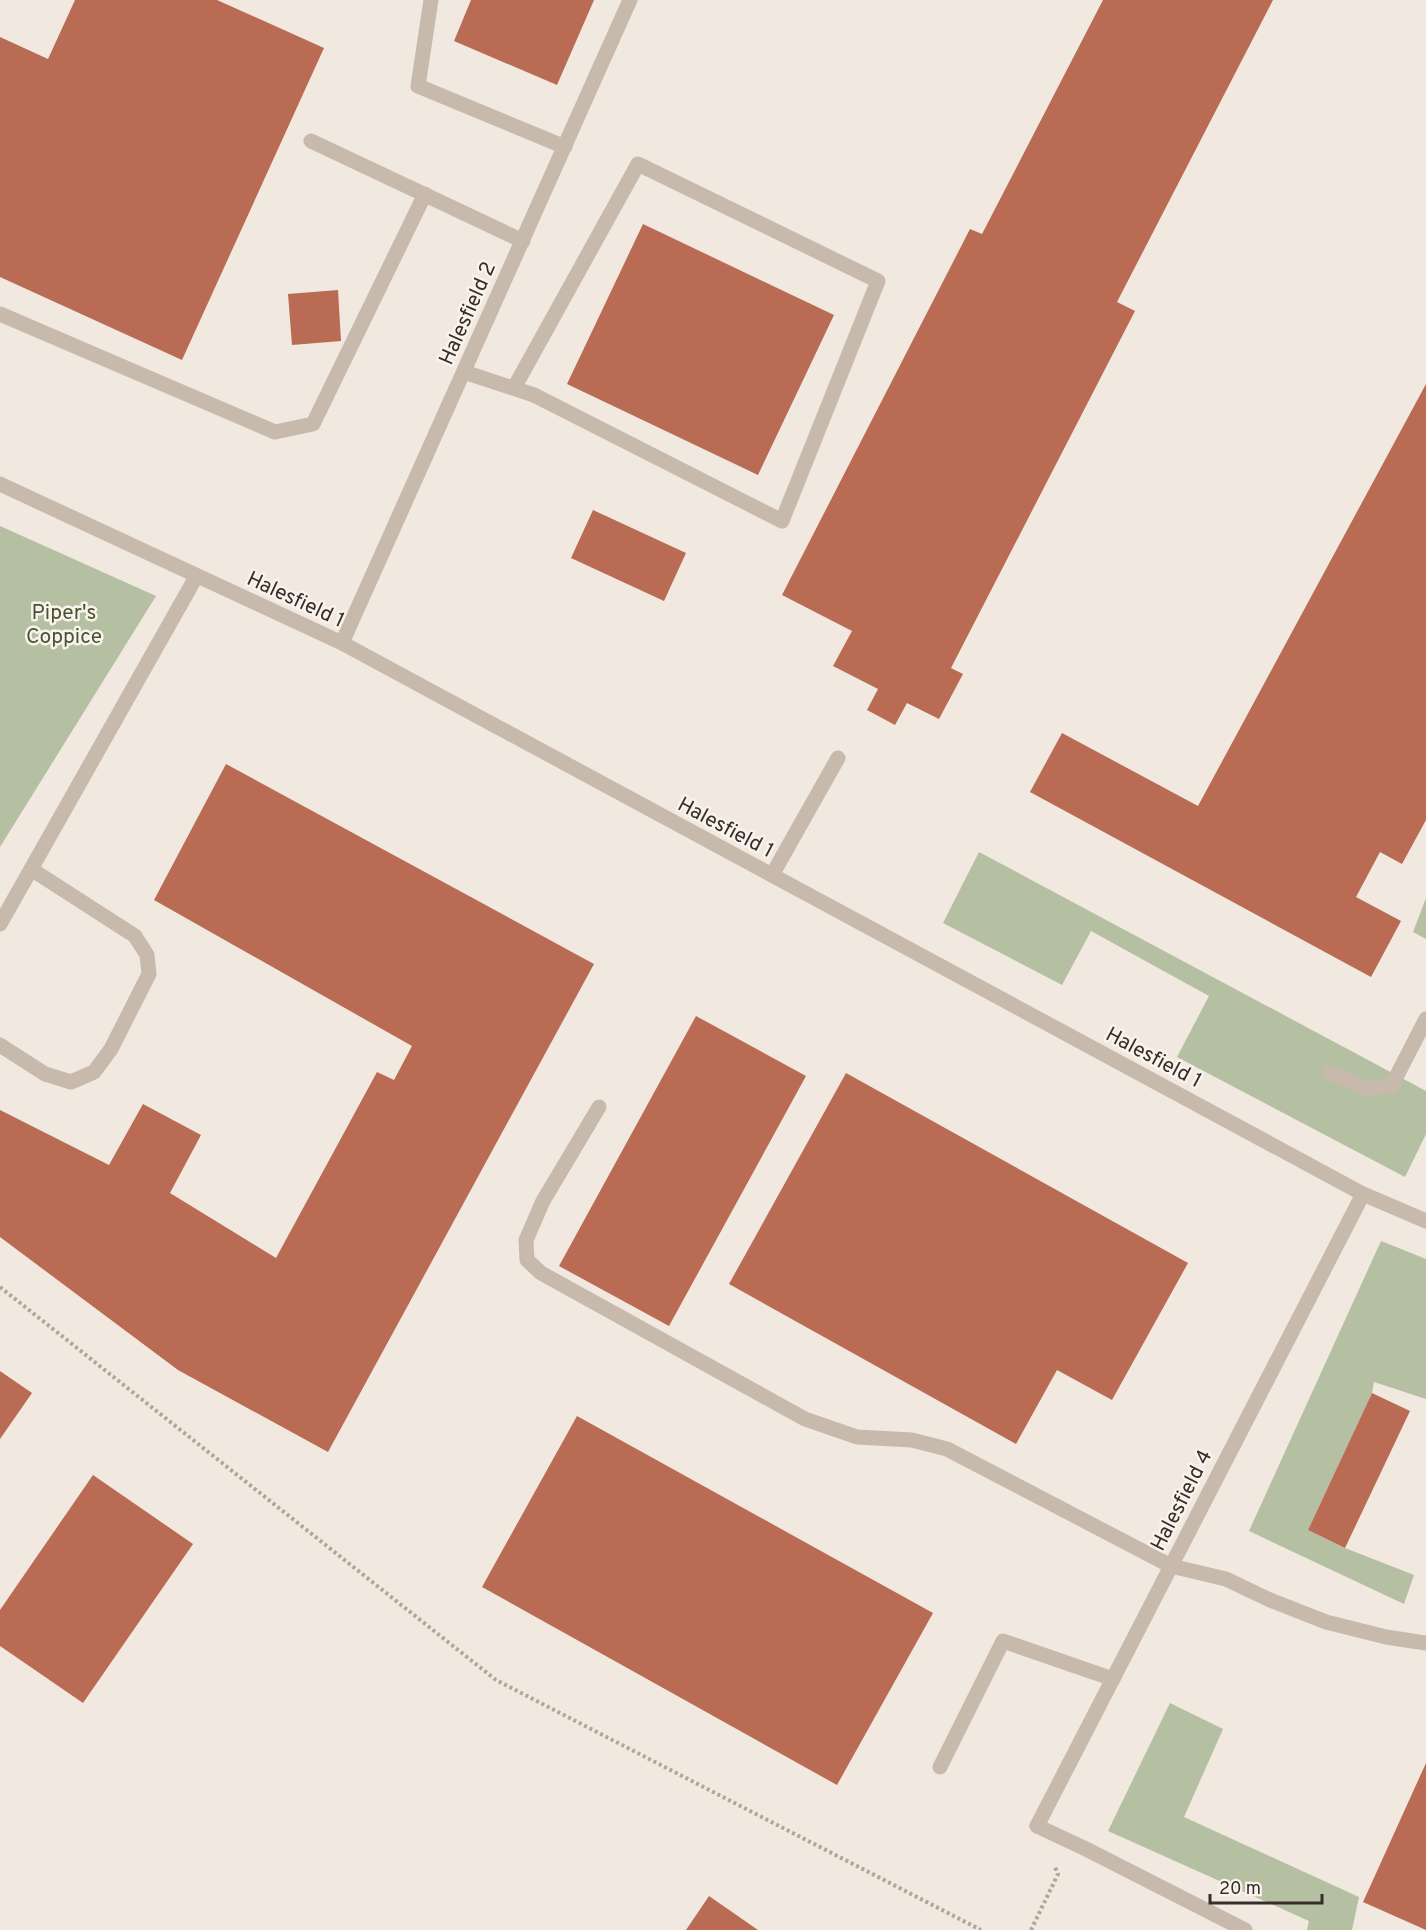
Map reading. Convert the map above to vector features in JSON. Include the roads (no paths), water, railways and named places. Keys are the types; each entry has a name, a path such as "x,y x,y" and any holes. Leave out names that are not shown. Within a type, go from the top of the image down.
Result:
{"street":[{"path":"431,0 418,86 565,147"},
{"name":"Halesfield 2","path":"342,644 630,0"},
{"path":"311,141 523,241"},
{"path":"464,372 534,395 782,521 878,281 638,164 514,388"},
{"path":"0,314 275,432 314,424 425,194"},
{"name":"Halesfield 1","path":"0,484 342,644 1363,1194 1426,1221"},
{"path":"0,924 196,577"},
{"path":"772,875 838,758"},
{"path":"0,1045 45,1074 71,1082 94,1072 111,1048 149,974 147,955 135,936 31,869"},
{"path":"1331,1073 1367,1089 1392,1085 1426,1020"},
{"path":"599,1107 543,1201 526,1240 527,1260 541,1273 805,1419 857,1437 912,1440 947,1449 1171,1566 1226,1579 1270,1600 1326,1622 1386,1637 1426,1643"},
{"name":"Halesfield 4","path":"1245,1930 1037,1826 1363,1194"},
{"path":"940,1767 1003,1641 1113,1679"}],"park label":[{"name":"Piper's Coppice","path":"64,624"}]}
